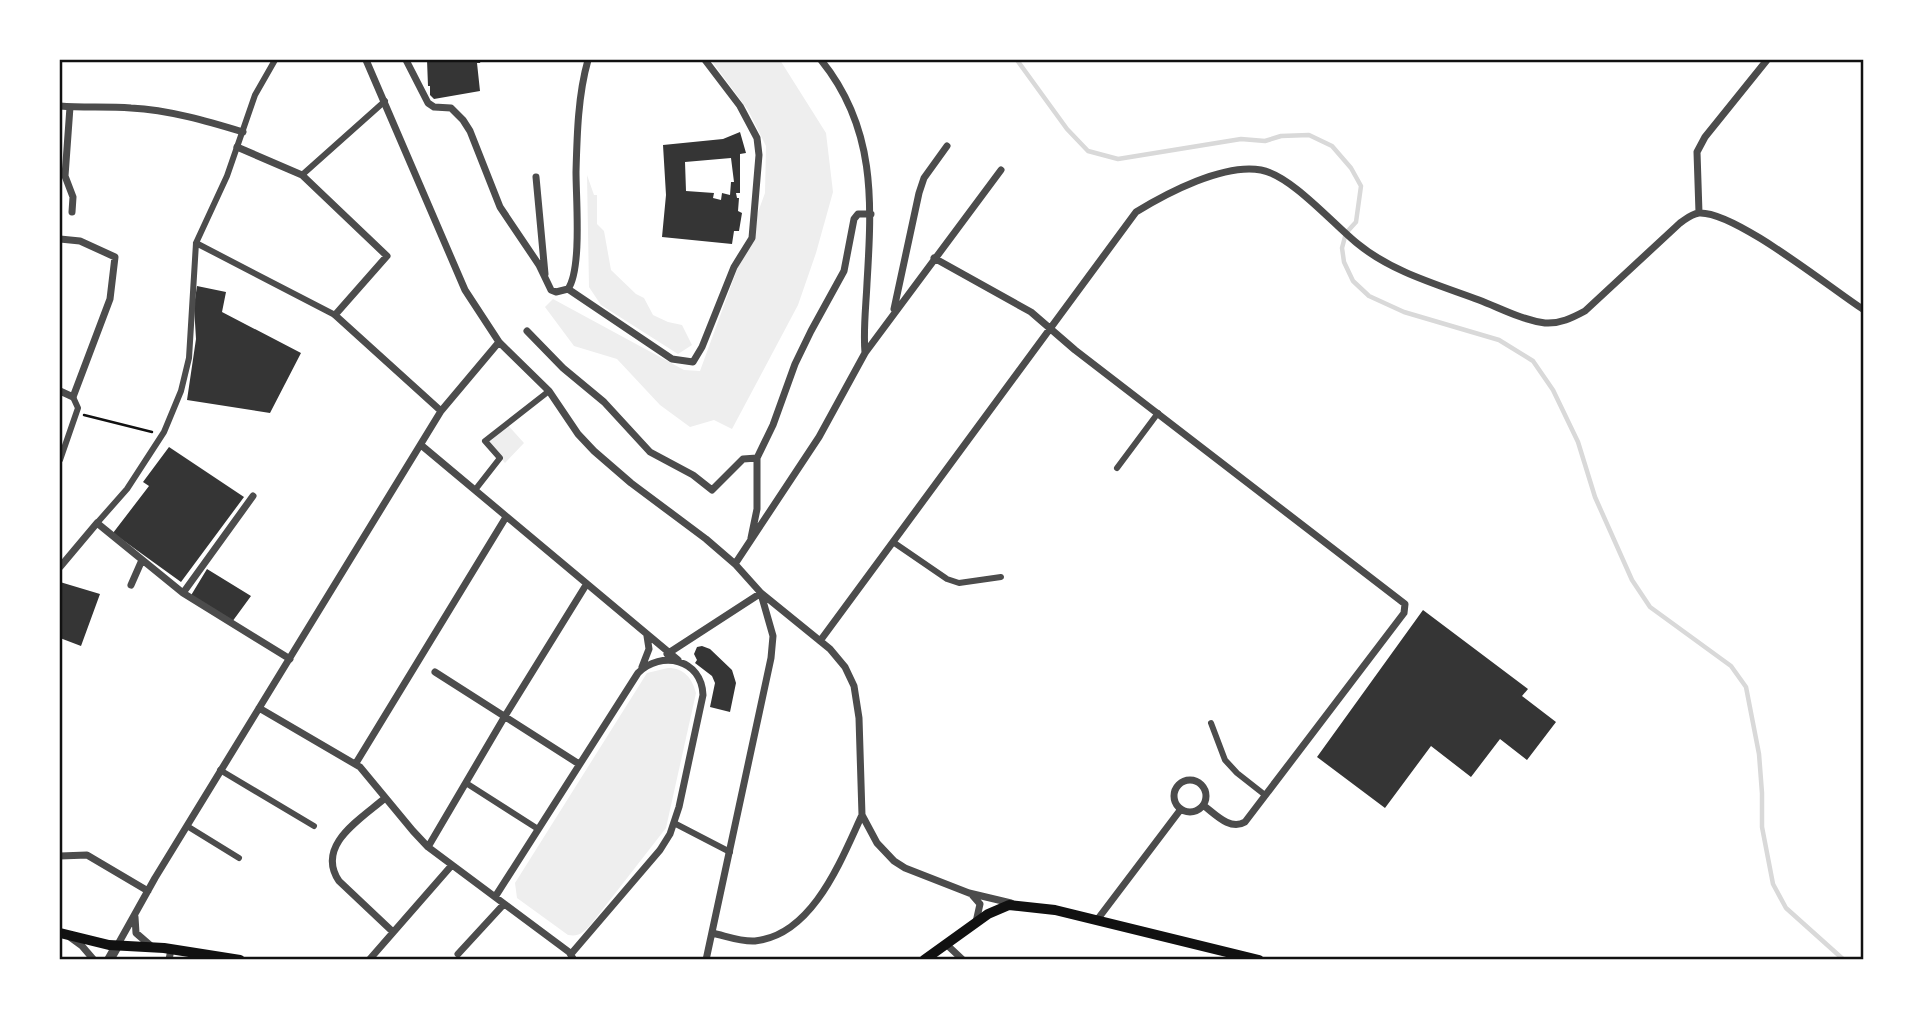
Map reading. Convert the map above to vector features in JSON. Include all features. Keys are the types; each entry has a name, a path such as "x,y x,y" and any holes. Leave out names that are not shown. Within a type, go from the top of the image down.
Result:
{"main road":[{"path":"924,960 998,909 1015,905 1097,920 1253,959"},
{"path":"63,934 117,946 151,947 170,954 240,960"}],"street":[{"path":"60,567 127,489 162,435 181,391 189,358 196,243 237,148 255,95 275,60"},
{"path":"366,60 465,290 499,342 549,391 578,434 594,451 735,564 761,593 820,641 845,667 854,686 859,718 862,815 870,832 894,861 916,873 969,893 1015,905"},
{"path":"406,60 428,103 434,107 451,108 463,120 500,207 551,290 556,292 568,289 573,280 579,116 588,60"},
{"path":"568,289 672,359 692,362 702,347 734,267 752,238 759,155 757,138 740,106 705,60"},
{"path":"821,60 849,102 866,161 871,214 865,353"},
{"path":"1699,213 1698,152 1705,137 1767,60"},
{"path":"302,175 385,101"},
{"path":"60,106 131,108 195,117 243,132"},
{"path":"70,107 65,176 73,198 72,212"},
{"path":"893,313 919,193 924,178 947,146"},
{"path":"237,148 302,175 387,256 335,315"},
{"path":"820,641 1136,212 1203,179 1235,170 1260,169 1275,174 1359,245 1394,267 1509,312 1545,323 1570,320 1585,311 1622,280 1680,223 1690,215 1699,213 1726,219 1864,310"},
{"path":"735,564 819,437 865,353 1001,170"},
{"path":"536,177 546,279"},
{"path":"750,542 757,509 757,458 773,425 795,364 844,271 854,219 858,215 871,214"},
{"path":"60,239 80,241 115,257 110,299 73,397"},
{"path":"196,243 335,315 441,411"},
{"path":"526,246 537,255 541,254 543,249"},
{"path":"934,258 1015,302 1043,321 1051,330 1405,604 1406,609 1245,822 1238,825 1225,822 1203,805"},
{"path":"527,331 563,368 604,402 650,452 693,475 712,490 743,459 757,458"},
{"path":"109,960 220,770 441,411 499,342"},
{"path":"60,391 73,397 78,408 60,460"},
{"path":"475,491 500,458 485,441 549,391"},
{"path":"1117,468 1158,413"},
{"path":"259,708 356,764 366,772 428,847 572,957 660,850 674,823 703,695 699,678 692,669 646,635 421,445"},
{"path":"183,593 253,496"},
{"path":"356,764 506,517"},
{"path":"97,523 183,593 290,659"},
{"path":"893,542 947,579 959,583 1001,577"},
{"path":"131,585 142,560"},
{"path":"428,847 586,585"},
{"path":"638,673 761,593"},
{"path":"706,960 773,646 772,626 761,593"},
{"path":"495,897 638,673 649,649 646,635"},
{"path":"657,660 682,663"},
{"path":"435,672 579,764"},
{"path":"1211,723 1225,760 1244,780 1265,795"},
{"path":"220,770 314,825"},
{"path":"1185,780 1195,780 1203,786 1206,796 1203,805 1193,812 1181,809 1175,801 1174,791 1185,780"},
{"path":"466,783 538,829"},
{"path":"385,798 338,841 332,850 331,861 334,873 340,881 393,932"},
{"path":"1097,920 1181,809"},
{"path":"712,933 755,940 777,933 803,915 813,907 828,885 862,815"},
{"path":"674,823 730,852"},
{"path":"187,826 239,858"},
{"path":"60,856 87,855 148,891"},
{"path":"369,960 452,865"},
{"path":"969,893 980,904 976,923"},
{"path":"458,954 503,904"},
{"path":"136,913 136,933 151,947"},
{"path":"63,934 82,946 94,960"},
{"path":"946,944 963,960"}],"path":[{"path":"77,413 162,435"}],"shaded area":[{"path":"711,60 780,60 826,133 833,192 798,305 732,429 714,420 690,427 660,405 617,359 574,346 545,307 553,299 684,370 700,371 765,193 766,146 748,110"},
{"path":"587,175 594,195 597,195 597,224 604,231 611,270 636,294 644,298 653,315 682,325 692,345 678,354 601,305 589,287"},
{"path":"506,423 524,443 505,463 485,441"},
{"path":"668,668 679,670 686,675 696,693 666,828 589,926 579,934 568,935 517,898 515,883 647,673"}],"building":[{"path":"427,60 481,60 477,63 480,91 434,99 428,86"},
{"path":"740,132 746,153 740,154 740,193 736,193 739,198 738,211 742,213 739,231 734,231 732,244 662,237 666,195 663,145 723,139","holes":["731,158 734,182 731,182 730,195 722,193 721,200 713,198 714,193 686,191 685,162"]},
{"path":"197,286 226,292 222,312 301,353 270,413 187,400 196,339 194,306"},
{"path":"169,447 244,497 181,582 113,533 149,486 143,482"},
{"path":"207,569 251,596 232,622 190,597"},
{"path":"60,582 100,594 81,646 60,638"},
{"path":"1423,610 1528,689 1522,696 1556,722 1527,760 1500,739 1471,777 1431,746 1385,808 1317,757"},
{"path":"697,647 710,649 732,670 736,683 730,712 710,707 715,683 712,676 695,663 697,660 694,654"}],"waterway":[{"path":"1017,60 1067,129 1088,151 1118,159 1241,139 1265,141 1281,136 1309,135 1332,146 1351,168 1361,186 1356,222 1346,233 1342,248 1344,262 1353,281 1369,296 1404,312 1499,340 1533,361 1553,390 1578,442 1595,497 1632,580 1650,607 1731,666 1746,687 1759,754 1762,827 1773,884 1786,908 1844,960"}]}
